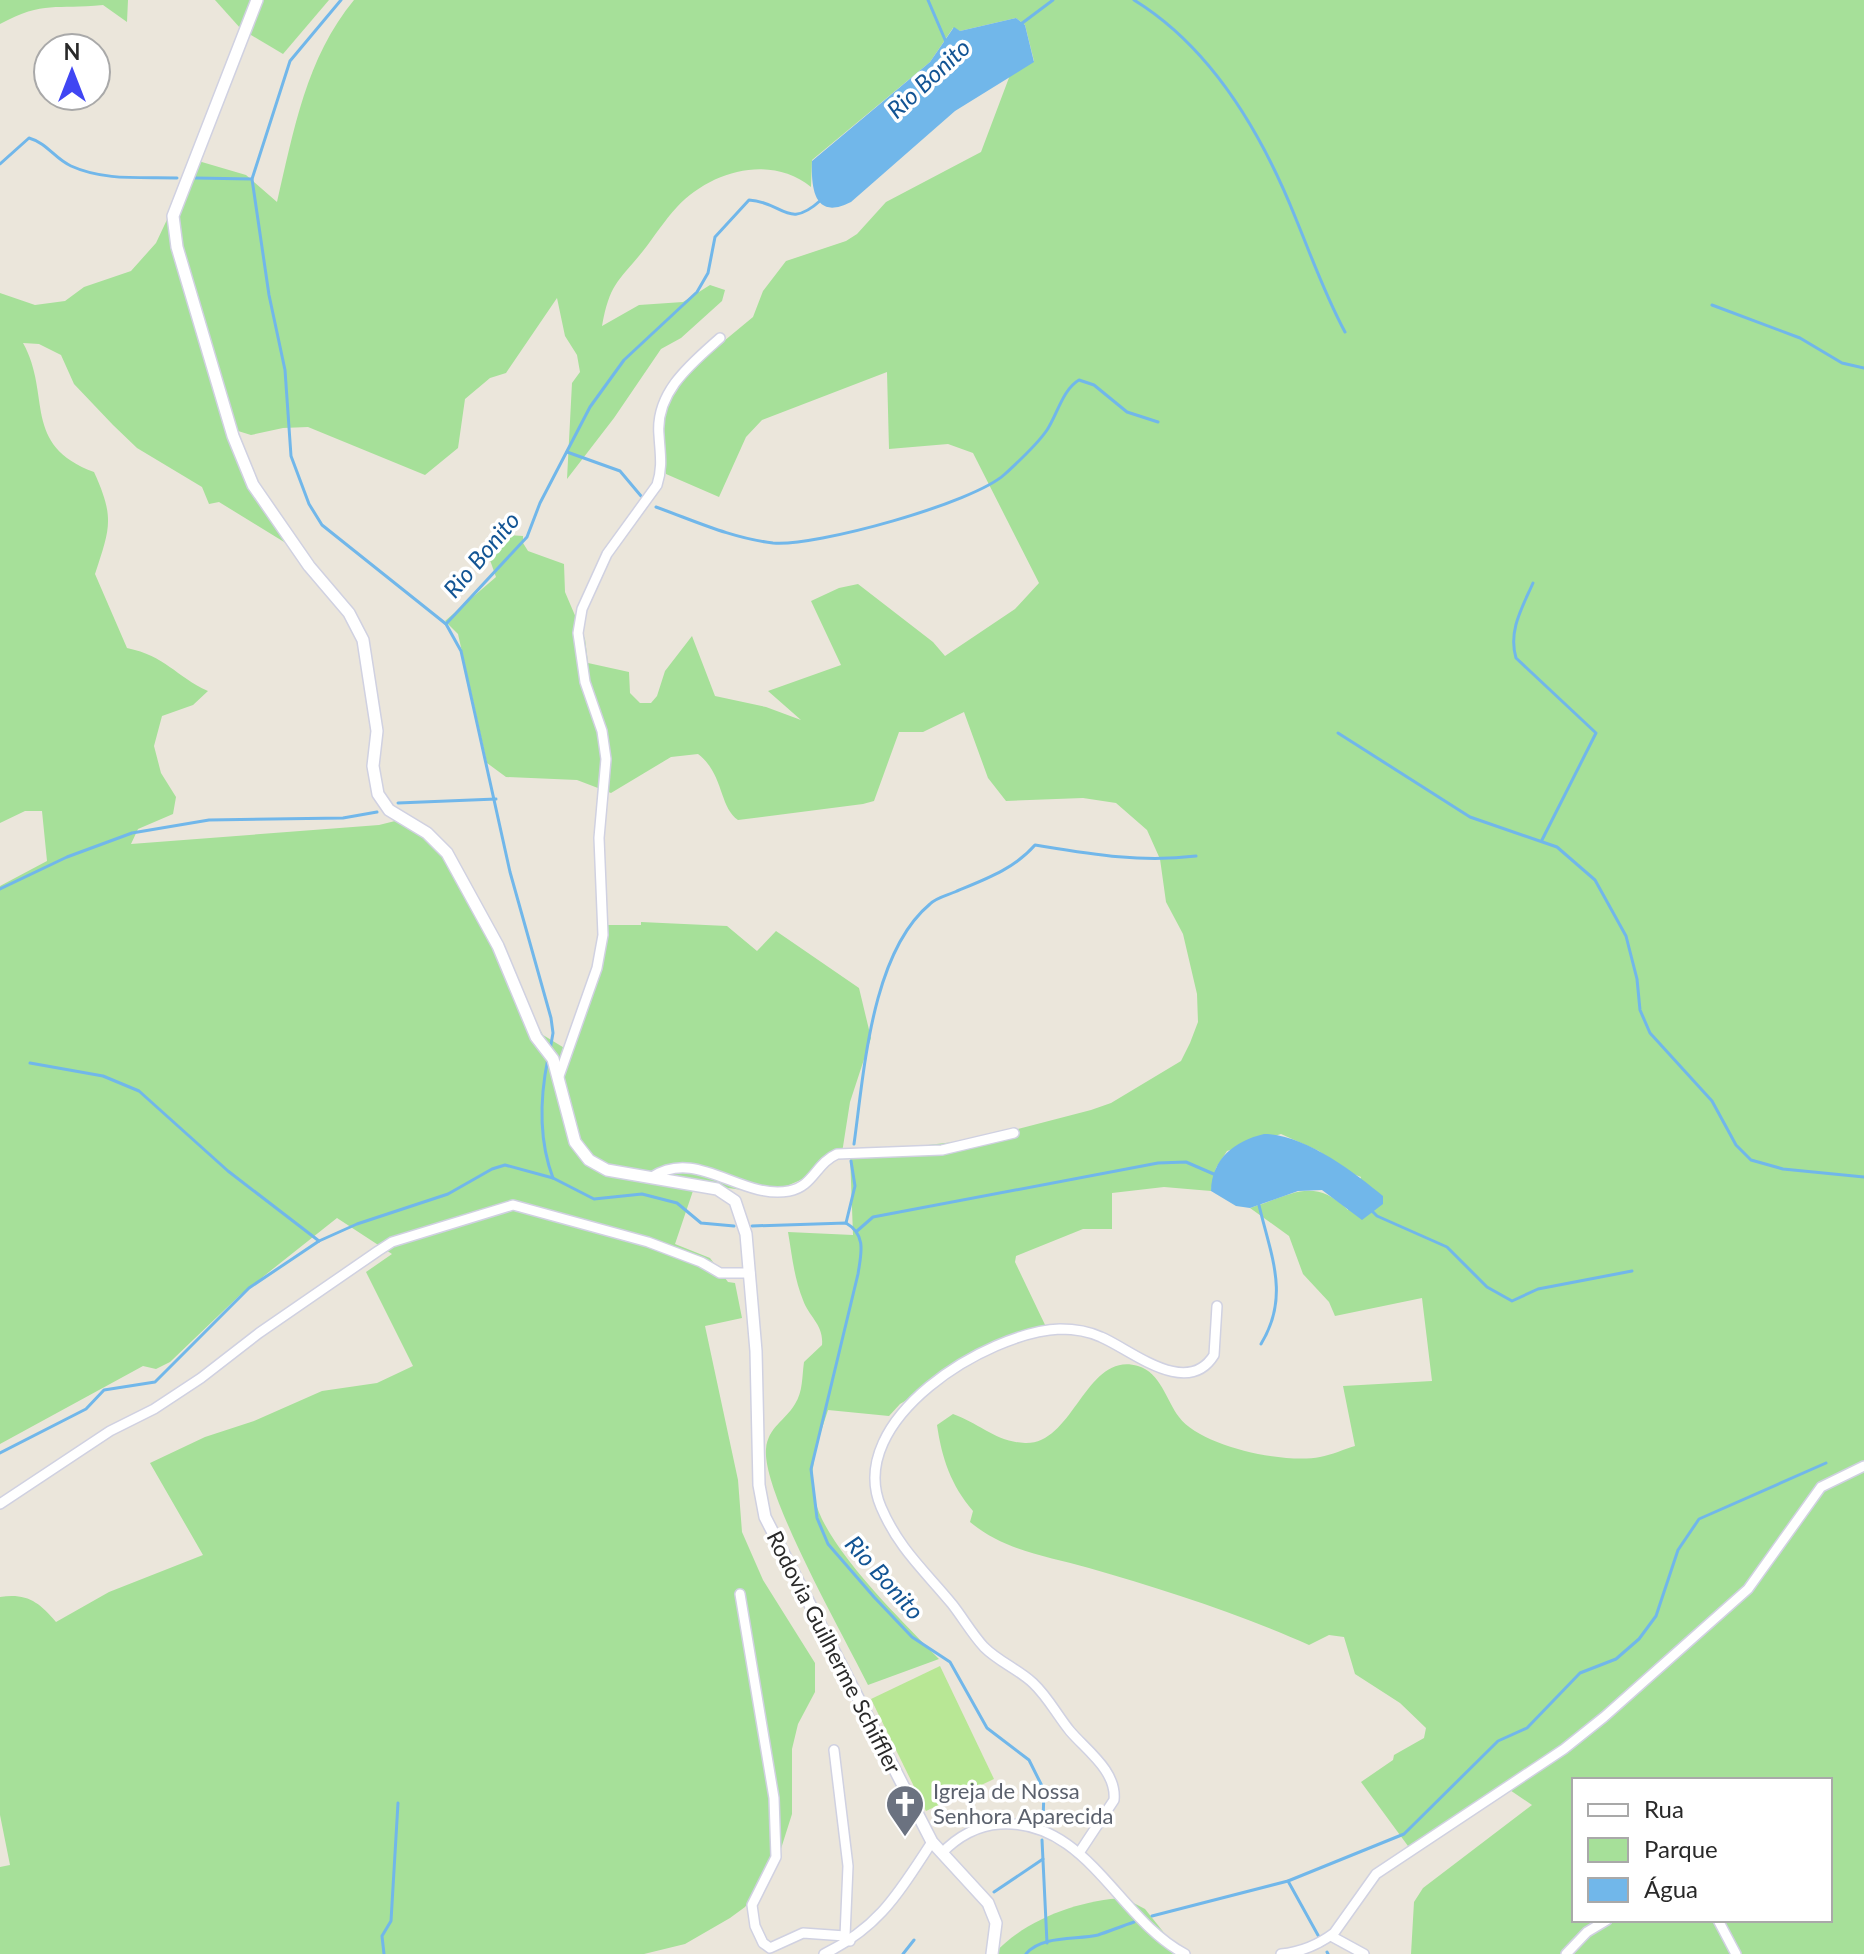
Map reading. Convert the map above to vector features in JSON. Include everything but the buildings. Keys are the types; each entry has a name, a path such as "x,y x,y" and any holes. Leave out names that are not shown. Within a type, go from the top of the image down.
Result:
{"street":[{"name":"Rodovia Guilherme Schiffler","path":"257,0 176,203 177,247 233,436 253,485 309,566 349,613 363,640 377,731 373,766 378,794 389,810 427,833 447,853 498,946 536,1037 559,1076 571,1132 581,1152 607,1170 717,1189 735,1201 746,1234 750,1273 756,1351 759,1485 765,1517 932,1842 988,1903 996,1923 992,1954"},
{"path":"559,1076 597,968 603,935 599,838 606,759 580,657 578,633 582,609 607,554 657,485 662,472 659,422 671,388 682,373 720,338"},
{"path":"652,1177 670,1168 696,1169 754,1190 791,1191 804,1187 825,1159 837,1154 942,1150 1014,1133"},
{"path":"0,1504 110,1431 154,1409 189,1386 385,1246 491,1209 527,1207 600,1231 648,1242 701,1262 720,1273 750,1273"},
{"path":"1079,1853 1114,1800 1107,1776 1039,1689 982,1644 952,1604 907,1556 876,1495 877,1461 886,1436 905,1408 942,1377 991,1350 1038,1333 1069,1329 1099,1336 1157,1368 1189,1370 1210,1361 1214,1355 1217,1306"},
{"path":"1281,1954 1300,1951 1331,1936 1376,1874 1564,1749 1748,1589 1821,1487 1864,1466"},
{"path":"740,1594 777,1832 773,1866 755,1897 752,1914 763,1943 770,1948 803,1933 848,1939"},
{"path":"834,1750 848,1866 848,1939"},
{"path":"942,1853 960,1837 978,1829 1007,1823 1049,1833 1079,1853 1163,1939 1183,1954"},
{"path":"824,1954 868,1929 896,1895 932,1842"},
{"path":"1566,1954 1587,1932 1604,1922"},
{"path":"1719,1922 1736,1954"},
{"path":"1331,1936 1364,1954"}],"green space":[{"path":"0,0 128,0 127,22 103,5 50,7 15,16 0,24"},
{"path":"215,0 329,0 283,54 241,29"},
{"path":"354,0 1864,0 1864,1954 1411,1954 1414,1902 1423,1888 1532,1805 1504,1786 1416,1851 1408,1846 1361,1782 1393,1760 1394,1755 1424,1738 1426,1728 1400,1703 1355,1674 1344,1637 1329,1635 1309,1645 1172,1593 1012,1546 970,1522 973,1511 949,1471 937,1425 953,1414 1015,1442 1042,1440 1056,1430 1105,1372 1120,1365 1138,1366 1158,1381 1179,1417 1205,1437 1245,1451 1305,1459 1355,1446 1343,1386 1432,1381 1422,1298 1335,1316 1329,1302 1303,1274 1289,1236 1250,1208 1289,1194 1312,1191 1324,1193 1348,1210 1361,1177 1345,1171 1319,1151 1281,1134 1227,1151 1216,1168 1211,1191 1164,1187 1112,1193 1112,1229 1083,1229 1016,1256 1015,1262 1047,1329 989,1351 900,1404 889,1416 828,1410 815,1454 812,1477 815,1500 822,1519 868,1584 939,1659 868,1685 790,1531 768,1470 767,1441 798,1399 804,1362 822,1345 822,1338 800,1292 788,1232 853,1235 850,1154 980,1139 1091,1110 1111,1103 1181,1061 1198,1022 1197,994 1183,934 1166,902 1160,859 1147,830 1116,803 1083,798 1006,801 988,778 964,712 923,732 899,732 874,801 863,804 738,820 727,807 713,771 698,754 671,757 611,793 577,780 506,777 487,763 458,634 445,621 496,577 485,546 492,534 523,536 528,551 564,564 565,592 585,639 588,663 629,672 630,693 640,703 651,703 657,696 665,671 692,636 715,696 766,707 801,720 768,691 841,665 811,601 839,588 858,584 933,642 945,656 1015,609 1039,583 973,453 948,444 889,449 887,372 762,420 746,437 719,497 666,474 656,414 689,370 753,317 763,291 786,261 846,241 857,234 886,202 981,152 1010,75 1034,61 1025,25 1016,18 960,31 953,28 930,62 812,160 811,187 778,171 741,171 707,184 677,207 616,284 608,300 602,326 639,305 683,302 710,285 725,290 722,301 681,338 661,349 567,479 572,383 580,372 577,355 565,336 557,298 506,373 490,378 465,399 458,448 425,475 308,427 283,428 251,435 238,431 242,457 289,545 219,502 209,504 202,487 137,448 113,425 74,384 61,355 39,344 23,343 31,362 47,433 56,448 71,461 94,472 101,488 108,523 95,574 127,648 161,661 208,691 193,705 162,716 154,746 161,773 176,797 173,814 138,829 131,844 379,825 399,820 440,848 543,1035 566,1049 607,925 641,925 641,922 727,926 757,951 776,931 859,988 871,1038 850,1102 842,1153 804,1178 773,1189 740,1190 696,1182 675,1244 710,1258 728,1282 735,1283 742,1318 705,1326 738,1480 742,1532 763,1580 815,1663 815,1692 798,1724 792,1749 792,1814 779,1855 745,1907 685,1944 644,1954 0,1954 0,1867 10,1865 0,1815 0,1597 18,1596 32,1600 56,1622 109,1592 203,1555 150,1463 205,1437 254,1421 322,1391 377,1383 413,1366 366,1272 392,1254 337,1218 240,1295 170,1362 156,1369 143,1366 0,1444 0,886 47,861 42,811 25,811 0,823 0,293 35,305 65,301 84,287 131,271 156,243 195,160 246,175 277,202 304,96 324,46"},
{"path":"940,1666 994,1779 926,1811 871,1699"},
{"path":"1124,1898 1145,1909 1181,1954 994,1954 1021,1931 1053,1914 1089,1903"}],"water":[{"path":"1016,18 1025,25 1034,62 955,111 851,202 829,207 817,199 812,181 812,161 930,62 954,27 960,31"},
{"path":"1264,1134 1295,1140 1328,1156 1383,1196 1383,1204 1362,1220 1322,1190 1298,1191 1250,1208 1236,1206 1211,1191 1216,1169 1227,1153 1244,1141"}],"waterway":[{"path":"341,0 290,61 252,179 269,295 285,370 291,456 309,504 322,525 446,624 461,651 510,872 551,1018 553,1033 550,1050"},
{"path":"928,0 946,42"},
{"name":"Rio Bonito","path":"1021,24 1053,0"},
{"path":"1134,0 1188,43 1232,96 1283,188 1345,332"},
{"path":"0,164 29,138 65,163 84,171 123,177 177,178"},
{"path":"195,178 252,179"},
{"name":"Rio Bonito","path":"446,624 527,537 540,503 590,407 624,360 697,292 708,273 715,237 749,200 793,214 810,209 821,200"},
{"path":"1712,305 1800,338 1842,363 1864,368"},
{"path":"656,507 758,541 773,543 823,538 929,510 988,485 1005,474 1038,442 1069,390 1079,380 1094,385 1127,412 1158,422"},
{"path":"567,452 620,471 641,496"},
{"path":"1533,583 1515,629 1516,658 1596,733 1542,840"},
{"path":"1338,733 1470,817 1557,847 1595,880 1626,936 1637,979 1640,1010 1650,1033 1712,1101 1736,1145 1751,1160 1783,1169 1864,1177"},
{"path":"398,803 496,799"},
{"path":"0,889 67,857 132,833 209,820 343,818 377,812"},
{"path":"854,1144 867,1050 883,983 910,925 933,902 999,872 1018,861 1035,845 1135,858 1196,856"},
{"name":"Rio Bonito","path":"548,1058 542,1119 545,1149 553,1178"},
{"path":"30,1063 103,1076 139,1091 228,1171 319,1241"},
{"path":"846,1223 855,1186 851,1161"},
{"path":"857,1231 873,1217 1158,1163 1186,1162 1216,1175"},
{"path":"0,1453 86,1409 104,1390 155,1382 249,1288 319,1241 357,1224 448,1194 492,1169 505,1165 553,1178 594,1199 642,1194 677,1203 701,1223 734,1226"},
{"path":"1258,1201 1272,1257 1276,1291 1270,1326 1261,1344"},
{"path":"1370,1209 1377,1216 1447,1247 1487,1287 1512,1301 1538,1289 1632,1271"},
{"name":"Rio Bonito","path":"752,1226 846,1223 860,1239 858,1274 811,1469 817,1518 828,1544 874,1597 912,1637 950,1662 987,1728 1029,1760 1044,1790 1043,1822"},
{"path":"1152,1916 1288,1881 1404,1834 1498,1741 1527,1728 1580,1673 1616,1659 1639,1639 1656,1616 1678,1550 1699,1519 1826,1463"},
{"path":"384,1954 382,1936 391,1921 398,1803"},
{"name":"Rio Bonito","path":"1042,1840 1047,1943"},
{"path":"994,1892 1043,1859"},
{"path":"1288,1881 1319,1937"},
{"path":"1026,1954 1050,1941 1098,1935 1134,1922"},
{"path":"903,1954 914,1940"}],"place":[{"name":"Igreja de Nossa Senhora Aparecida","path":"905,1838"}]}
